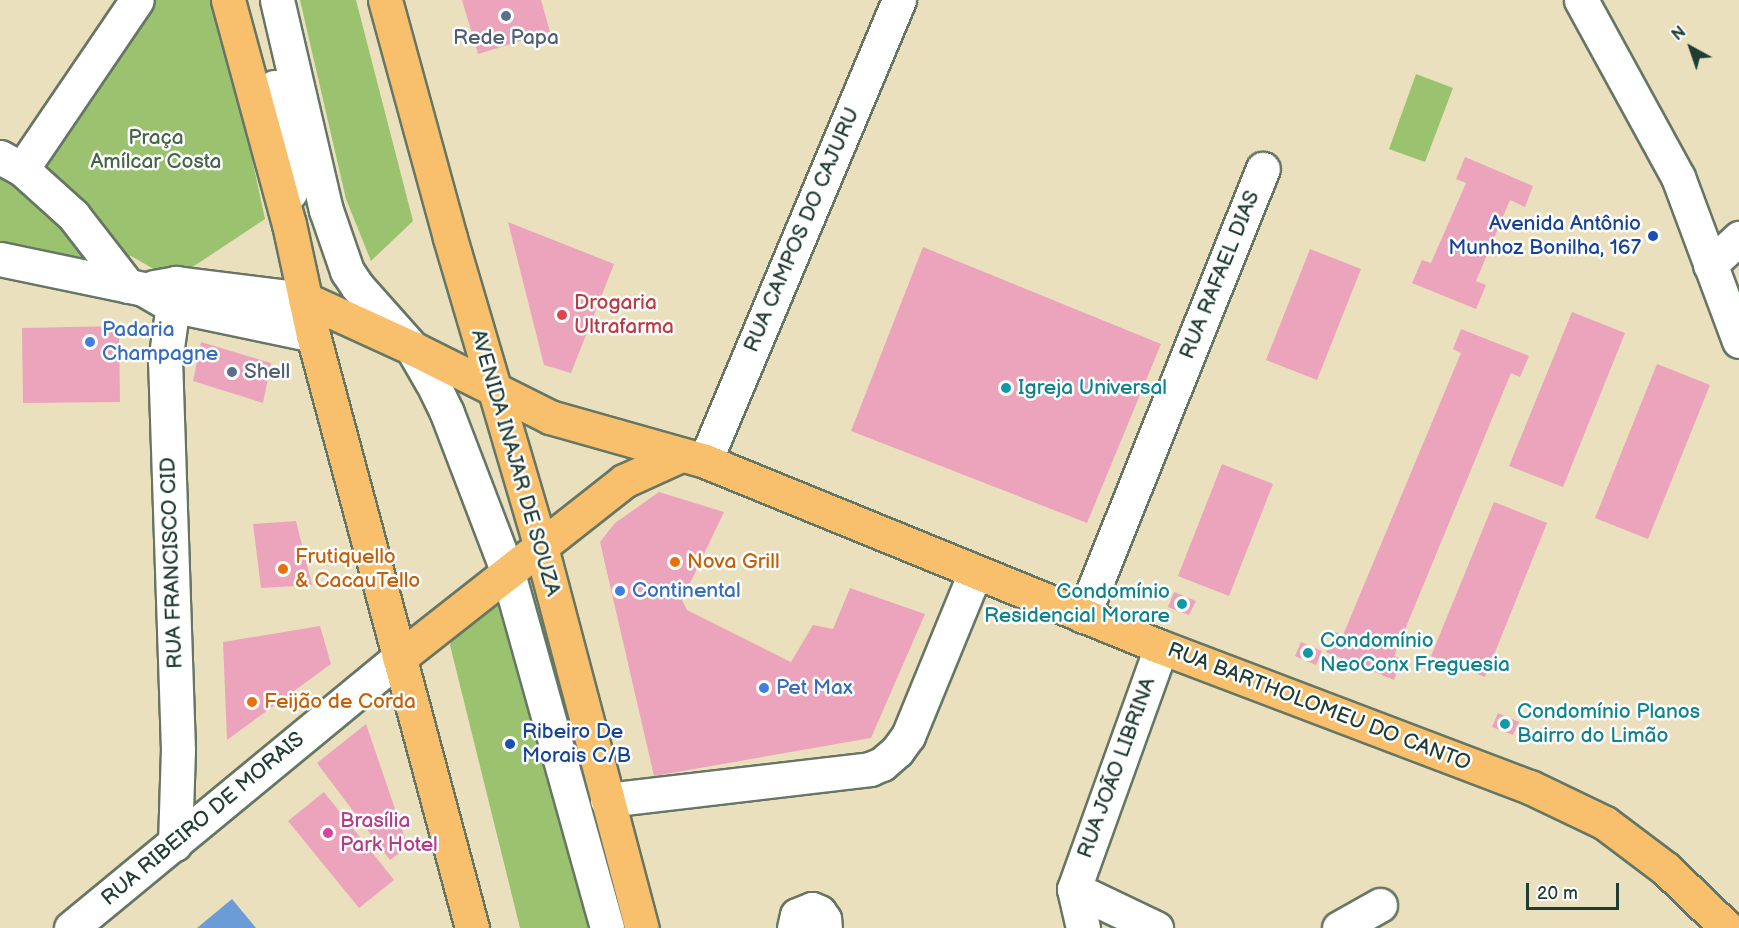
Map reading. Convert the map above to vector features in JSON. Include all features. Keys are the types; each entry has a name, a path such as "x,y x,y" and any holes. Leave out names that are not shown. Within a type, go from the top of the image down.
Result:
{"main road":[{"path":"228,0 289,224 313,335 472,928"},
{"name":"AVENIDA INAJAR DE SOUZA","path":"385,0 450,238 497,391 541,547 642,928"},
{"name":"RUA BARTHOLOMEU DO CANTO","path":"305,299 412,348 550,417 693,458 1161,647 1530,787 1605,823 1666,869 1727,928"},
{"name":"RUA RIBEIRO DE MORAIS","path":"399,658 624,481 693,458"}],"street":[{"path":"135,288 73,215 11,163 137,0"},
{"path":"256,0 285,146 290,195 289,224"},
{"path":"277,0 326,210 347,271 357,286 412,348 447,413 508,573 607,928"},
{"path":"1581,0 1678,177 1739,341"},
{"name":"RUA CAMPOS DO CAJURU","path":"693,458 894,2"},
{"name":"RUA RAFAEL DIAS","path":"1083,616 1263,169"},
{"path":"1710,266 1739,238"},
{"path":"0,259 135,288 174,294 305,299"},
{"path":"174,294 313,335"},
{"name":"RUA FRANCISCO CID","path":"174,294 165,362 178,750 175,844"},
{"path":"607,800 870,769 882,764 897,752 908,736 975,573"},
{"name":"RUA JOÃO LIBRINA","path":"1074,889 1161,647"},
{"name":"RUA RIBEIRO DE MORAIS","path":"71,928 399,658"},
{"path":"1074,889 1083,928"},
{"path":"1074,889 1156,928"},
{"path":"1339,928 1380,905"},
{"path":"794,928 797,915 812,909 819,912 824,919 825,928"}],"green space":[{"name":"Praça Amílcar Costa","path":"146,0 214,0 223,24 265,219 173,280 131,256 74,268 0,249 0,162 27,177"},
{"path":"300,0 356,0 413,221 371,261 346,199"},
{"path":"1416,74 1453,88 1425,162 1389,149"},
{"path":"500,600 599,928 520,928 450,645 460,624"}],"water":[{"path":"232,899 256,928 197,928"}],"building":[{"name":"Rede Papa","path":"462,0 541,0 550,32 478,54"},
{"path":"1465,157 1533,186 1525,207 1510,200 1476,281 1486,285 1476,309 1412,283 1422,260 1431,263 1466,183 1456,179"},
{"name":"Drogaria Ultrafarma","path":"508,222 614,264 571,373 544,365"},
{"name":"Igreja Universal","path":"923,247 1161,344 1087,523 851,431"},
{"path":"1310,249 1361,269 1317,380 1266,360"},
{"path":"1572,312 1625,333 1563,487 1509,466"},
{"path":"119,326 120,402 23,403 22,328"},
{"path":"1461,329 1529,356 1520,377 1511,373 1394,656 1402,659 1394,680 1326,652 1335,632 1343,635 1461,353 1453,349"},
{"name":"Shell","path":"201,342 271,363 263,403 193,381"},
{"path":"1657,364 1710,385 1648,539 1595,518"},
{"path":"1222,464 1273,484 1229,596 1178,576"},
{"name":"Pet Max","path":"659,492 724,512 682,600 687,610 791,662 813,625 833,629 850,588 925,614 871,738 654,776 600,542 615,523"},
{"path":"1494,502 1547,523 1485,677 1431,656"},
{"name":"Frutiquello & CacauTello","path":"296,521 312,585 261,588 253,524"},
{"name":"Condomínio Residencial Morare","path":"1174,592 1196,601 1189,615 1168,607"},
{"name":"Feijão de Corda","path":"320,626 331,664 227,740 223,642"},
{"name":"Condomínio NeoConx Freguesia","path":"1301,642 1322,651 1316,665 1295,656"},
{"name":"Condomínio Planos Bairro do Limão","path":"1498,713 1519,722 1513,735 1492,727"},
{"path":"366,724 408,847 390,860 317,763"},
{"path":"324,792 394,880 359,908 288,821"}],"place":[{"name":"Rede Papa","path":"506,16"},
{"name":"Avenida Antônio Munhoz Bonilha, 167","path":"1653,236"},
{"name":"Drogaria Ultrafarma","path":"562,315"},
{"name":"Padaria Champagne","path":"90,342"},
{"name":"Shell","path":"232,372"},
{"name":"Igreja Universal","path":"1006,388"},
{"name":"Nova Grill","path":"675,562"},
{"name":"Frutiquello & CacauTello","path":"283,569"},
{"name":"Continental","path":"620,591"},
{"name":"Condomínio Residencial Morare","path":"1182,604"},
{"name":"Condomínio NeoConx Freguesia","path":"1308,653"},
{"name":"Pet Max","path":"764,688"},
{"name":"Feijão de Corda","path":"252,702"},
{"name":"Condomínio Planos Bairro do Limão","path":"1505,724"},
{"name":"Ribeiro De Morais C/B","path":"510,744"},
{"name":"Brasília Park Hotel","path":"328,833"}]}
